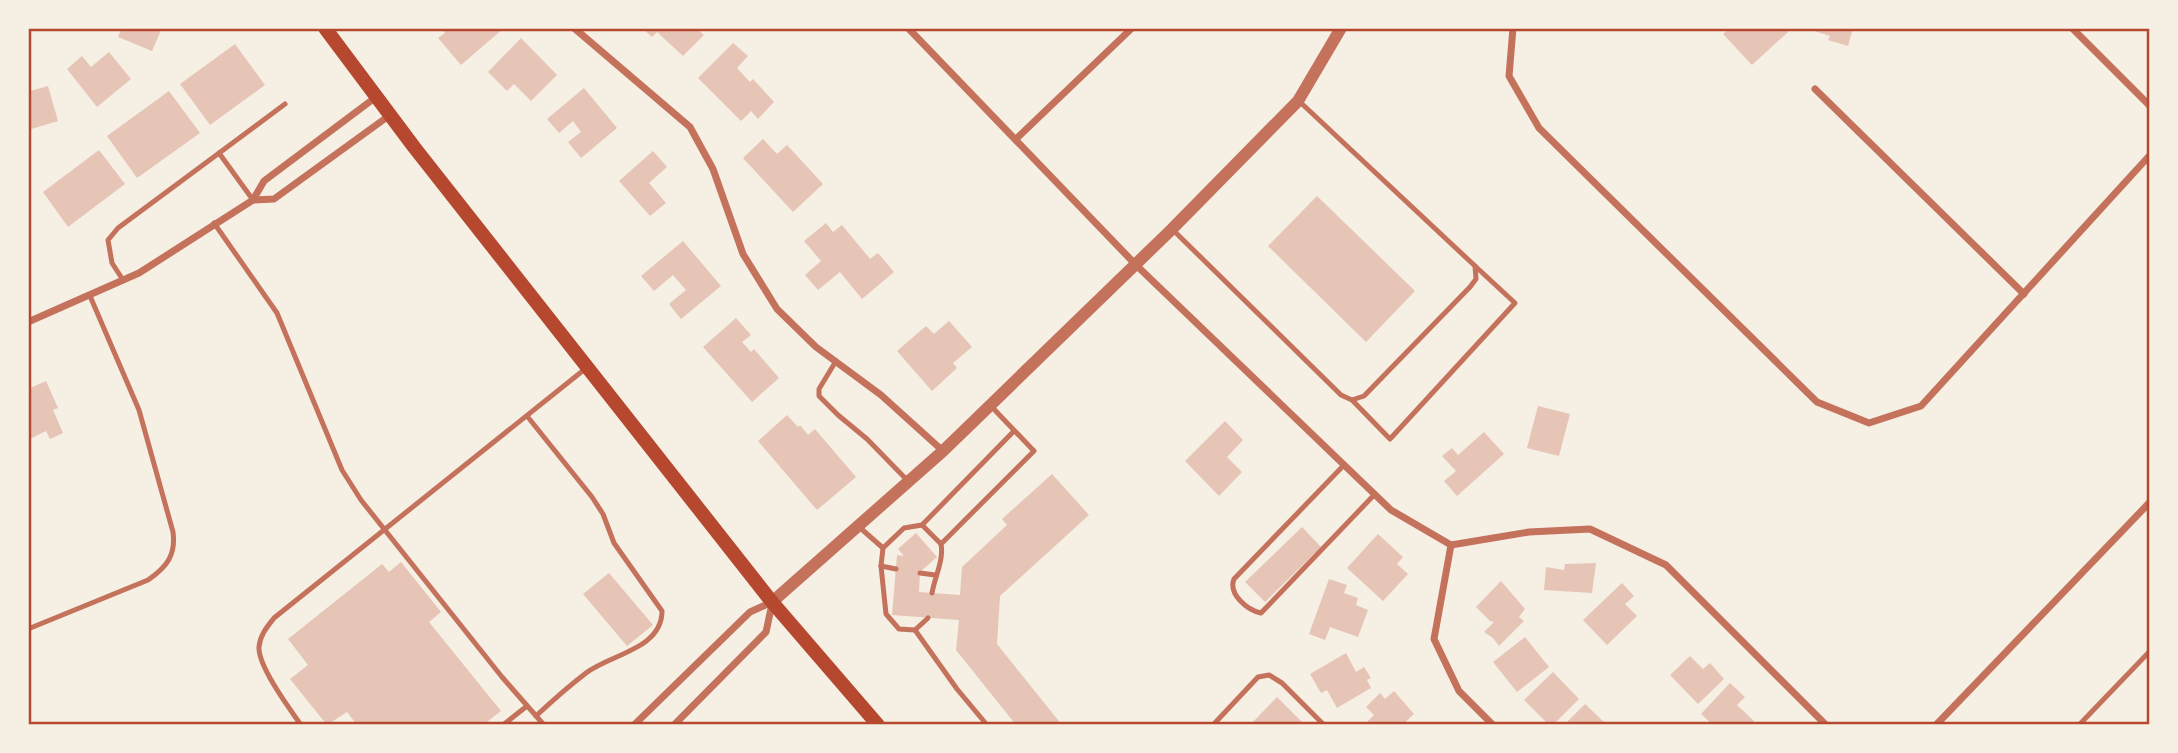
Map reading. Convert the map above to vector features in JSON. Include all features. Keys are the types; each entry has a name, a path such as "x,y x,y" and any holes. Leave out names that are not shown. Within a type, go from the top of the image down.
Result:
{"main road":[{"path":"325,28 390,116 772,602 878,725"}],"street":[{"path":"574,28 690,127 713,169 743,254 776,309 816,347 881,395 943,451"},
{"path":"908,28 1136,265 1391,510 1451,545 1529,532 1590,529 1666,565 1826,725"},
{"path":"1016,139 1132,28"},
{"path":"634,725 750,612 772,602 943,451 1136,265 1298,101 1341,28"},
{"path":"1513,28 1509,76 1539,128 1817,402 1869,423 1921,406 2150,155"},
{"path":"2072,28 2150,106"},
{"path":"1815,89 2024,294"},
{"path":"28,322 123,280 188,243 214,223 253,200 264,181 376,97"},
{"path":"253,200 274,200 390,116"},
{"path":"1936,725 2150,502"},
{"path":"1451,545 1434,639 1459,691 1493,725"},
{"path":"675,725 766,632 772,602"}],"lane":[{"path":"1172,229 1341,395 1352,400 1390,439 1515,303 1298,101"},
{"path":"123,280 112,263 108,240 118,229 285,104"},
{"path":"219,153 253,200"},
{"path":"214,223 277,313 342,470 384,530 544,725"},
{"path":"1352,400 1364,396 1470,287 1476,279 1475,267"},
{"path":"28,629 148,580 163,570 172,557 175,546 139,410 90,296"},
{"path":"836,361 819,389 819,396 908,481"},
{"path":"300,725 264,666 259,649 263,633 274,618 587,367"},
{"path":"941,544 1034,452 990,405"},
{"path":"527,416 592,497 603,514 614,543 662,611 662,624 654,634 628,652 601,662 536,716"},
{"path":"928,618 915,630 899,629 886,614 881,566 883,548 904,528 922,525 1014,431"},
{"path":"1344,465 1234,579 1231,586 1233,593 1253,611 1261,613 1375,494"},
{"path":"922,525 941,544 943,555 935,575 932,593"},
{"path":"858,526 883,548"},
{"path":"881,566 896,569"},
{"path":"920,573 935,575"},
{"path":"885,603 893,604"},
{"path":"915,630 957,689 987,725"},
{"path":"2079,725 2150,651"},
{"path":"1213,725 1258,677 1269,675 1282,683 1324,725"},
{"path":"503,725 527,706"}],"building":[{"path":"122,28 162,28 152,51 118,37"},
{"path":"441,28 504,28 461,65 438,38 445,33"},
{"path":"642,28 696,28 704,35 683,56 657,32 652,37"},
{"path":"1730,28 1785,28 1788,32 1752,65 1723,34"},
{"path":"1805,28 1853,28 1848,46 1828,40 1830,36"},
{"path":"521,38 557,75 531,101 514,84 507,91 488,72"},
{"path":"733,43 748,56 737,68 750,82 753,79 774,102 758,119 751,111 741,121 698,78"},
{"path":"235,44 265,85 210,125 180,84"},
{"path":"109,52 131,79 97,107 67,69 82,56 91,67"},
{"path":"28,85 30,91 48,86 58,121 28,130"},
{"path":"584,88 617,128 581,158 568,142 581,132 573,121 559,133 547,119"},
{"path":"169,91 200,133 137,178 107,136"},
{"path":"763,139 777,154 787,145 823,184 793,212 743,158"},
{"path":"99,150 125,184 68,227 43,192"},
{"path":"653,151 667,167 649,183 666,203 650,216 619,181"},
{"path":"1317,196 1415,291 1366,342 1268,246"},
{"path":"826,223 833,232 842,225 870,259 878,253 894,272 862,299 840,272 818,290 805,275 821,261 804,241"},
{"path":"683,241 721,286 681,319 669,304 686,290 673,275 654,291 641,276"},
{"path":"736,318 751,335 742,342 751,352 754,349 779,378 752,402 703,347"},
{"path":"949,321 972,347 953,363 957,368 932,391 897,351 926,326 934,334"},
{"path":"46,381 58,408 53,410 63,433 50,439 46,431 28,440 28,389"},
{"path":"1538,406 1570,414 1559,456 1527,448"},
{"path":"787,415 808,435 815,429 856,477 817,510 758,441"},
{"path":"1225,421 1243,440 1227,457 1242,472 1219,496 1185,461"},
{"path":"1484,432 1504,454 1457,496 1444,481 1456,471 1442,456 1452,448 1458,455"},
{"path":"1052,474 1089,515 1000,596 997,644 1062,725 1016,725 956,650 959,620 892,615 897,555 904,556 898,549 916,533 937,557 920,572 919,592 960,595 962,567 1007,525 1002,519"},
{"path":"1302,527 1321,547 1265,602 1245,582"},
{"path":"1378,534 1403,557 1397,564 1408,574 1383,601 1347,568"},
{"path":"401,562 441,612 429,622 501,711 483,725 357,725 347,712 327,725 290,679 308,665 288,639 382,564 389,572"},
{"path":"1596,563 1592,593 1544,590 1546,567 1564,570 1565,564"},
{"path":"609,573 653,625 627,646 583,594"},
{"path":"1329,579 1347,585 1344,593 1358,598 1356,605 1368,610 1358,637 1330,627 1325,640 1309,634"},
{"path":"1501,581 1525,609 1519,617 1524,621 1499,646 1484,632 1494,622 1476,607"},
{"path":"1622,583 1634,596 1625,604 1637,616 1607,645 1583,620"},
{"path":"1525,637 1549,667 1517,692 1493,662"},
{"path":"1346,653 1356,672 1364,667 1371,678 1367,680 1371,688 1337,708 1327,690 1321,693 1310,674"},
{"path":"1690,656 1703,669 1710,663 1724,679 1698,704 1670,675"},
{"path":"1553,672 1579,699 1553,725 1549,725 1524,700"},
{"path":"1730,683 1745,697 1737,705 1754,721 1750,725 1713,725 1701,714"},
{"path":"1394,691 1414,714 1402,725 1368,725 1366,723 1374,715 1366,707 1380,693 1385,699"},
{"path":"1277,697 1305,725 1250,725"},
{"path":"1585,704 1607,725 1564,725"}]}
